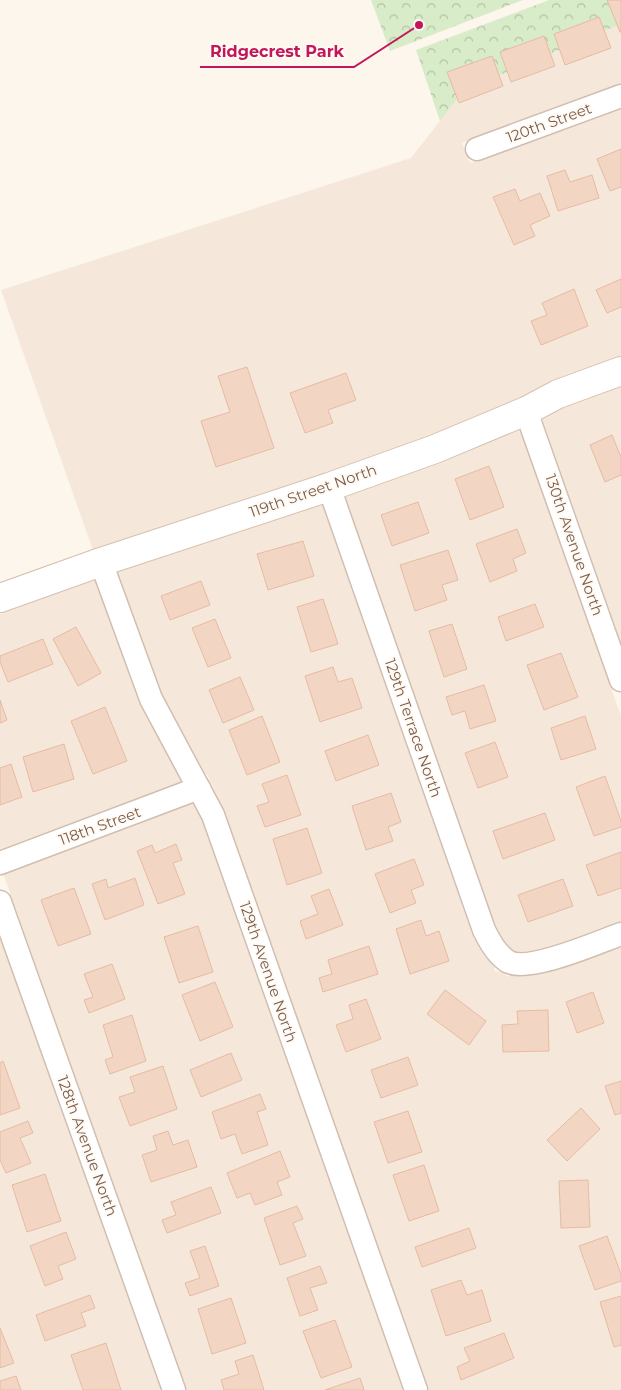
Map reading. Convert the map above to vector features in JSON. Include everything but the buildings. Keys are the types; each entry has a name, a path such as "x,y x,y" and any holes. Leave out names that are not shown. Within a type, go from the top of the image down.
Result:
{"street":[{"name":"120th Street","path":"477,149 621,96"},
{"name":"119th Street North","path":"0,598 101,562 329,487 435,449 526,411 558,394 621,371"},
{"name":"130th Avenue North","path":"526,411 621,680"},
{"name":"129th Terrace North","path":"329,487 484,930 495,950 508,962 524,965 549,960 621,934"},
{"name":"129th Avenue North","path":"101,562 150,699 213,815 416,1390"},
{"name":"118th Street","path":"0,863 199,788"},
{"name":"128th Avenue North","path":"0,902 174,1390"}],"shaded area":[{"path":"621,24 621,84 462,143 470,163 621,107 621,359 431,439 94,553 1,290 411,158 464,90"},
{"path":"621,382 621,643 541,415"},
{"path":"519,426 621,716 621,922 546,950 525,954 514,952 505,943 495,925 343,493"},
{"path":"321,501 472,934 484,956 495,966 494,971 502,972 508,977 511,974 526,975 550,971 621,945 621,1390 429,1390 224,812 207,774 162,694 116,568"},
{"path":"94,575 139,703 183,783 0,851 0,614 61,587"},
{"path":"193,802 202,820 403,1390 186,1390 3,873"},
{"path":"0,938 161,1390 0,1390"}],"green space":[{"path":"371,0 523,0 390,51"},
{"path":"549,0 621,0 621,24 464,90 440,121 416,50"}],"place":[{"name":"Ridgecrest Park","path":"419,25"}]}
